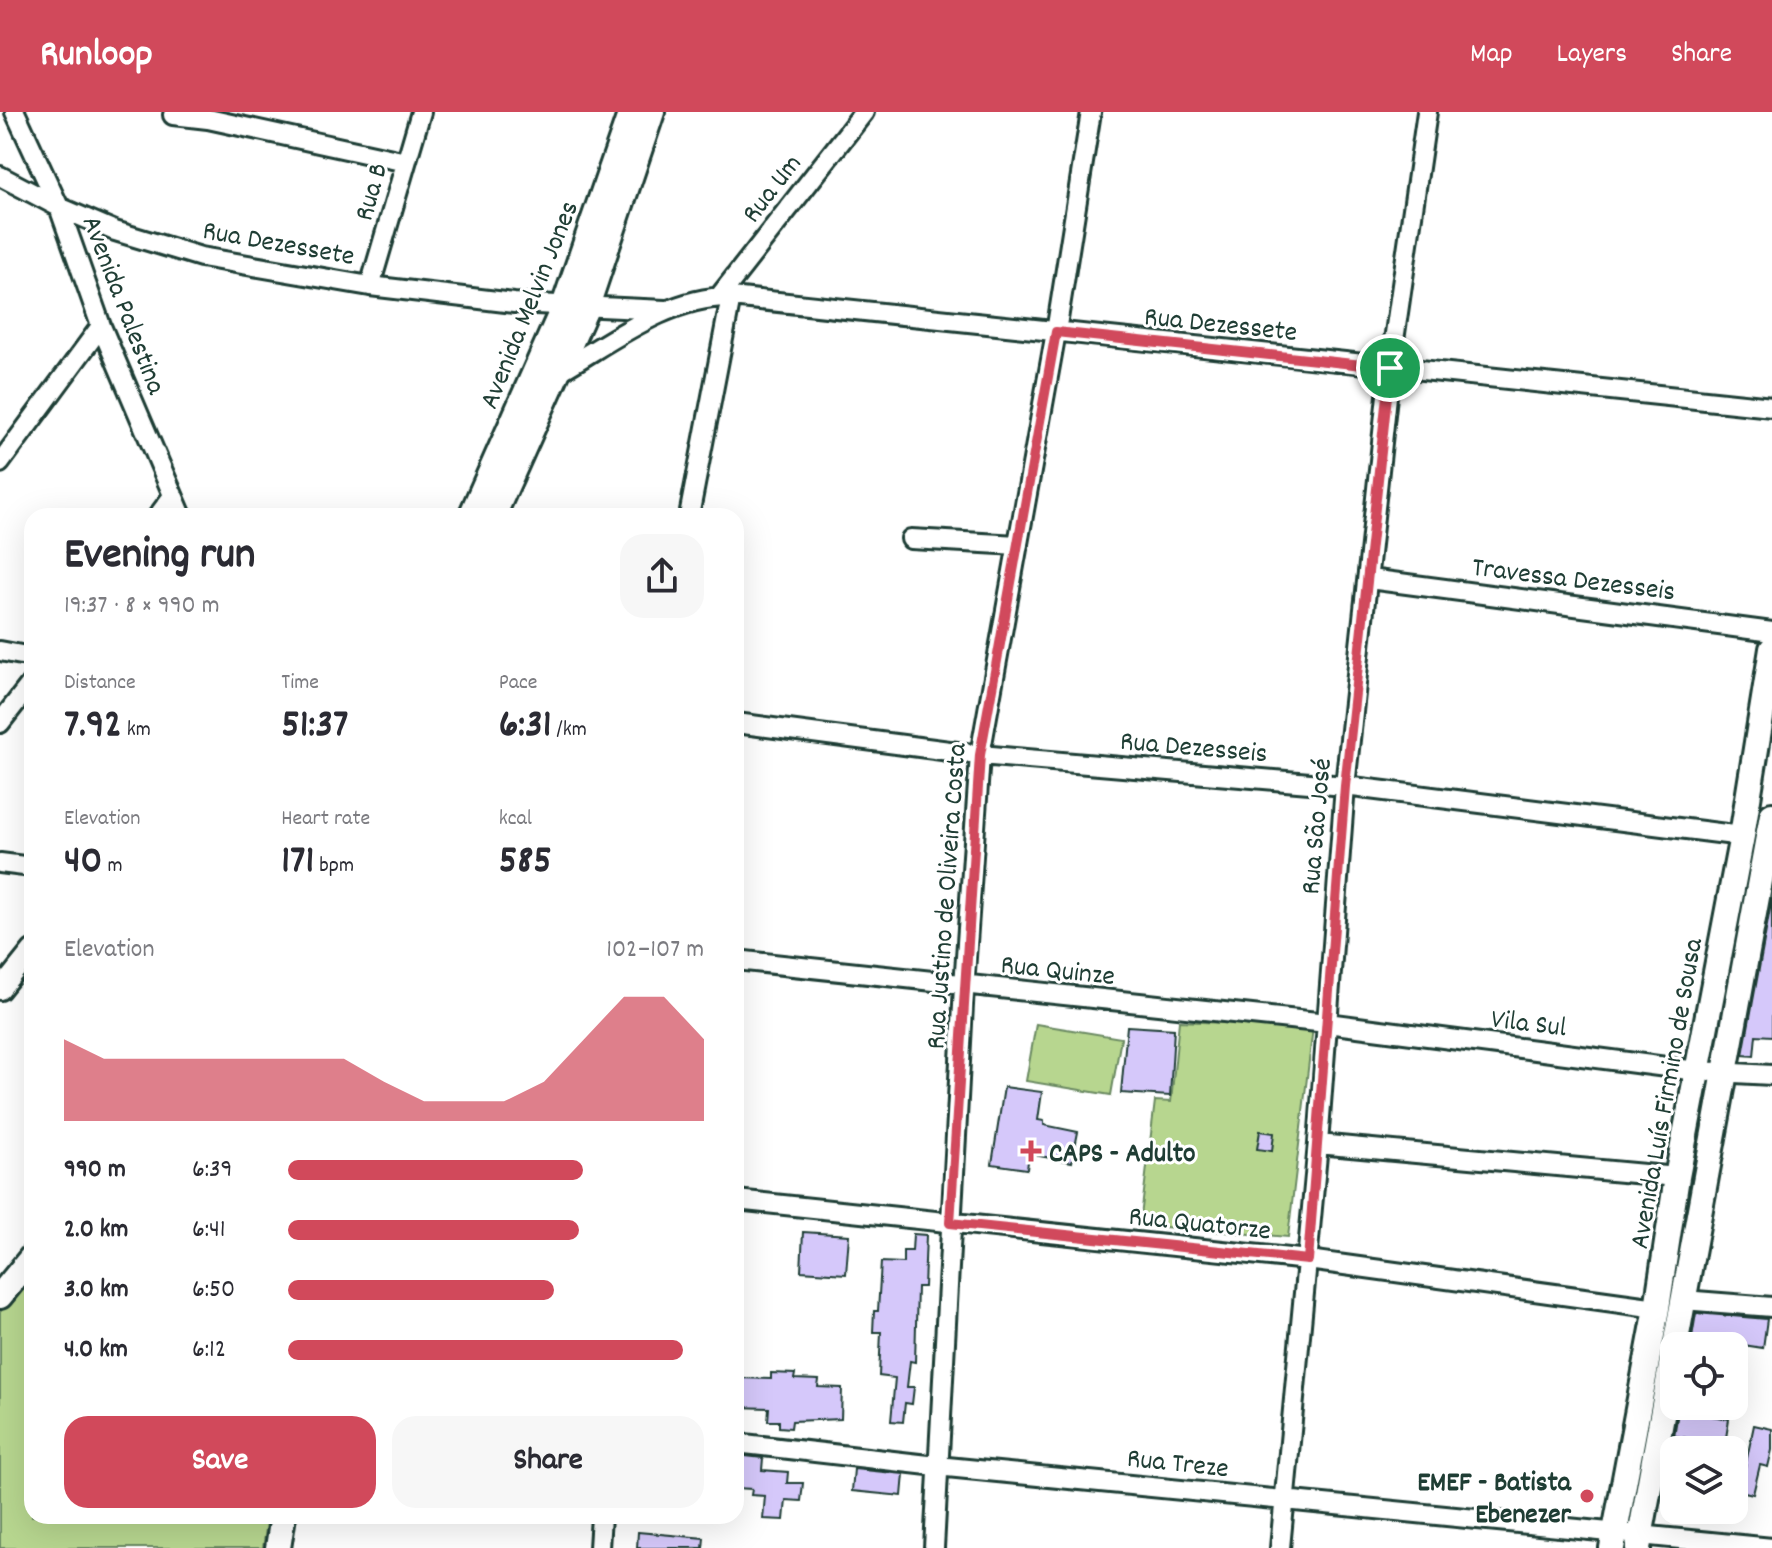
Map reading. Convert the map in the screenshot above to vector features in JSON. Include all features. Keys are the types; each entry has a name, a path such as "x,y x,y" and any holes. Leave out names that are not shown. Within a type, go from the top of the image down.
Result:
{"main road":[{"name":"Avenida Melvin Jones","path":"497,508 560,371 575,306 631,112"},
{"name":"Avenida Melvin Jones","path":"475,508 575,306 652,112"},
{"name":"Avenida Luís Firmino de Sousa","path":"1613,1540 1657,1308 1677,1177 1742,836 1772,649"},
{"name":"Avenida Luís Firmino de Sousa","path":"1677,1332 1770,841 1772,815"},
{"path":"0,1296 24,1267"},
{"name":"Avenida Luís Firmino de Sousa","path":"1639,1541 1661,1420"},
{"path":"1631,1436 1658,1439"},
{"path":"278,1548 282,1524"}],"street":[{"name":"Avenida Palestina","path":"15,112 59,207 101,326 178,508"},
{"name":"Rua B","path":"370,286 421,112"},
{"name":"Rua Um","path":"725,297 864,112"},
{"name":"Rua Justino de Oliveira Costa","path":"934,1548 950,1223 980,755 1056,332 1091,112"},
{"name":"Rua São José","path":"1280,1548 1318,1144 1345,786 1390,368 1427,112"},
{"path":"173,115 208,119 406,162"},
{"name":"Rua Dezessete","path":"0,176 59,207 144,242 201,257 370,286 514,303 666,310 725,297 1772,407"},
{"path":"690,508 725,297"},
{"name":"Rua Dezessete","path":"560,371 666,310"},
{"path":"0,463 101,326"},
{"path":"164,508 173,496"},
{"path":"911,539 1018,545"},
{"name":"Travessa Dezesseis","path":"1369,579 1772,632"},
{"path":"0,651 24,656"},
{"path":"0,723 24,692"},
{"name":"Rua Dezesseis","path":"744,724 980,755 1345,786 1742,836"},
{"path":"0,863 24,866"},
{"path":"0,990 24,960"},
{"name":"Rua Quinze","path":"744,961 1327,1023"},
{"name":"Vila Sul","path":"1327,1023 1724,1073"},
{"path":"1724,1073 1772,1075"},
{"path":"1318,1144 1677,1177"},
{"name":"Rua Quatorze","path":"744,1201 1308,1260 1657,1308"},
{"path":"1683,1300 1772,1307"},
{"name":"Rua Treze","path":"744,1444 1285,1500 1639,1541"},
{"path":"599,1548 600,1524"},
{"path":"1639,1541 1772,1548"}],"green space":[{"path":"1179,1021 1313,1027 1288,1237 1140,1225 1155,1101 1171,1102"},
{"path":"1036,1024 1121,1038 1111,1095 1026,1081"},
{"path":"24,1283 24,1524 267,1524 263,1548 0,1548 0,1312"}],"building":[{"path":"1772,898 1772,1036 1756,1035 1754,1056 1743,1055"},
{"path":"1127,1026 1174,1029 1170,1096 1121,1093"},
{"path":"1004,1087 1042,1092 1038,1120 1044,1121 1044,1125 1078,1132 1072,1162 1029,1154 1027,1169 992,1164"},
{"path":"1260,1131 1274,1133 1272,1151 1257,1149"},
{"path":"803,1232 849,1235 846,1274 801,1271"},
{"path":"913,1234 926,1235 924,1287 917,1287 915,1362 910,1361 907,1387 914,1387 912,1404 905,1403 903,1422 891,1421 895,1378 879,1376 881,1332 873,1332 874,1311 878,1311 881,1262 903,1263 903,1251 912,1251"},
{"path":"1696,1313 1767,1319 1763,1348 1748,1346 1748,1332 1693,1332"},
{"path":"771,1373 795,1374 794,1379 819,1380 818,1387 842,1388 841,1419 792,1421 791,1428 779,1427 779,1421 768,1421 769,1408 744,1407 744,1378 771,1379"},
{"path":"1677,1420 1729,1420 1726,1436 1674,1436"},
{"path":"1754,1425 1772,1429 1768,1467 1760,1465 1753,1494 1748,1493 1748,1453"},
{"path":"744,1456 763,1458 762,1470 788,1472 787,1483 803,1483 801,1501 786,1500 784,1520 763,1519 765,1496 751,1495 752,1489 744,1488"},
{"path":"854,1469 904,1474 902,1496 852,1491"},
{"path":"638,1532 704,1538 703,1548 637,1548"}],"place":[{"name":"CAPS - Adulto","path":"1031,1151"},
{"name":"EMEF - Batista Ebenezer","path":"1587,1496"}],"route":[{"path":"1056,332 1390,368 1345,786 1308,1260 950,1223 980,755 1056,332"}]}
